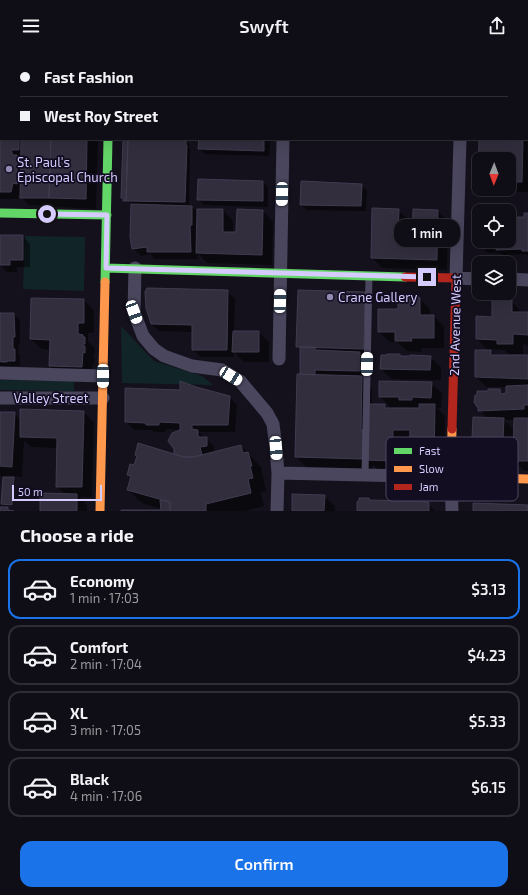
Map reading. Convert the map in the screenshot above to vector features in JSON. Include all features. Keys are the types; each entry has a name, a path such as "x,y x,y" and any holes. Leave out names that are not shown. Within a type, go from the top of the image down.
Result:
{"street":[{"path":"447,52 462,52"},
{"path":"100,511 108,140"},
{"path":"279,359 283,140"},
{"name":"2nd Avenue West","path":"452,437 460,140"},
{"path":"0,213 107,215"},
{"path":"106,268 472,279"},
{"path":"136,268 134,312 143,336 154,349 164,356 192,366 222,370 240,381 267,413 273,424 278,473 276,511"},
{"path":"516,279 528,280"},
{"name":"Valley Street","path":"0,373 103,376"},
{"name":"Valley Street","path":"0,398 103,398"},
{"path":"278,473 386,475"},
{"path":"518,479 528,479"},
{"name":"2nd Avenue West","path":"452,511 453,501"}],"lane":[{"path":"365,475 369,276"}],"green space":[{"path":"25,236 85,237 84,291 23,289"},
{"path":"121,326 154,361 202,376 213,385 122,383"},
{"path":"0,380 74,381 74,391 0,390"}],"building":[{"name":"St. Paul's Episcopal Church","path":"0,140 19,140 19,150 11,150 13,155 17,155 17,184 13,183 11,192 0,192"},
{"path":"21,140 51,140 49,198 20,198"},
{"path":"51,140 87,140 86,199 49,198"},
{"path":"123,140 128,140 126,201 123,201 123,198 121,198"},
{"path":"128,140 186,140 185,202 126,201"},
{"path":"199,140 264,140 264,151 198,149"},
{"path":"479,140 523,140 522,182 516,182 516,152 479,152"},
{"path":"198,179 263,181 263,201 197,200"},
{"path":"301,181 362,184 361,206 300,205"},
{"path":"131,204 192,206 192,225 190,225 191,252 147,252 147,247 132,249 130,237"},
{"path":"372,208 399,209 398,236 412,237 413,209 438,210 437,260 371,258"},
{"path":"197,209 223,209 223,232 236,232 237,209 263,210 262,255 196,253"},
{"path":"524,213 528,213 528,251 522,251 522,249 496,250 496,248 516,248 516,217 524,217"},
{"path":"0,235 23,235 23,260 10,260 10,265 0,265"},
{"path":"147,288 228,290 227,350 192,350 192,325 151,324 146,308 145,292"},
{"path":"298,290 365,292 364,349 296,347"},
{"path":"418,296 420,298 420,315 434,315 434,338 411,338 412,341 395,341 395,332 378,332 378,309 398,309 398,297"},
{"path":"31,298 84,299 84,323 78,323 78,334 85,337 85,344 83,344 83,346 85,346 85,353 83,352 82,367 49,366 50,340 30,339"},
{"path":"492,300 512,300 512,312 528,312 528,335 513,334 513,344 497,344 497,340 476,339 476,316 492,317"},
{"path":"0,313 14,313 15,337 13,337 13,349 15,349 15,361 0,361"},
{"path":"233,331 259,331 259,352 232,352"},
{"path":"300,347 315,347 315,350 360,352 360,371 315,370 315,375 300,374"},
{"path":"475,350 491,350 491,355 528,355 528,379 475,377"},
{"path":"400,354 400,356 431,356 430,370 380,369 381,355"},
{"path":"297,374 362,376 362,459 295,457"},
{"path":"180,381 230,396 228,425 192,425 192,429 198,430 198,437 207,437 207,446 200,447 202,455 184,457 174,454 174,449 168,441 172,433 180,430 180,423 159,422 159,425 146,425 146,423 125,422 125,388 180,390"},
{"path":"379,381 432,382 431,398 412,397 412,400 399,400 399,397 379,397"},
{"path":"528,385 528,405 524,405 524,409 478,411 478,407 474,402 477,391 500,389 501,394 506,393 506,386"},
{"path":"368,404 385,404 385,408 419,408 419,404 435,404 434,437 410,437 410,430 393,430 393,437 386,437 386,461 367,460"},
{"path":"20,409 84,411 82,487 56,487 57,438 20,437"},
{"path":"0,412 15,412 12,467 0,466"},
{"path":"473,417 504,418 503,437 472,437"},
{"path":"514,418 528,418 528,461 518,461 518,437 514,437"},
{"path":"138,443 184,457 193,457 241,445 243,453 248,452 252,466 250,466 253,478 248,479 251,493 206,504 206,511 170,511 170,502 127,490 131,476 127,475 130,464 134,465 137,456 135,455"},
{"path":"3,477 14,477 12,505 1,504"},
{"path":"40,493 77,494 77,511 40,511"},
{"path":"292,494 325,495 324,511 292,511"},
{"path":"359,498 369,498 369,500 386,501 424,501 429,503 429,511 357,511 357,502"},
{"path":"160,500 170,502 170,511 121,511 161,510"},
{"path":"473,503 528,505 528,511 473,511"},
{"path":"0,507 8,507 8,510 14,511 0,511"}],"traffic: fast":[{"path":"105,282 108,140"},
{"path":"0,213 107,215"},
{"path":"106,268 405,277"}],"traffic: slow":[{"path":"100,511 105,282"},
{"path":"452,429 452,437"},
{"path":"518,479 528,479"}],"traffic: jam":[{"path":"405,277 456,278 452,429"}],"place":[{"name":"St. Paul's Episcopal Church","path":"9,169"},
{"name":"Crane Gallery","path":"330,297"}],"route":[{"path":"47,214 107,215 106,268 427,277"}]}
